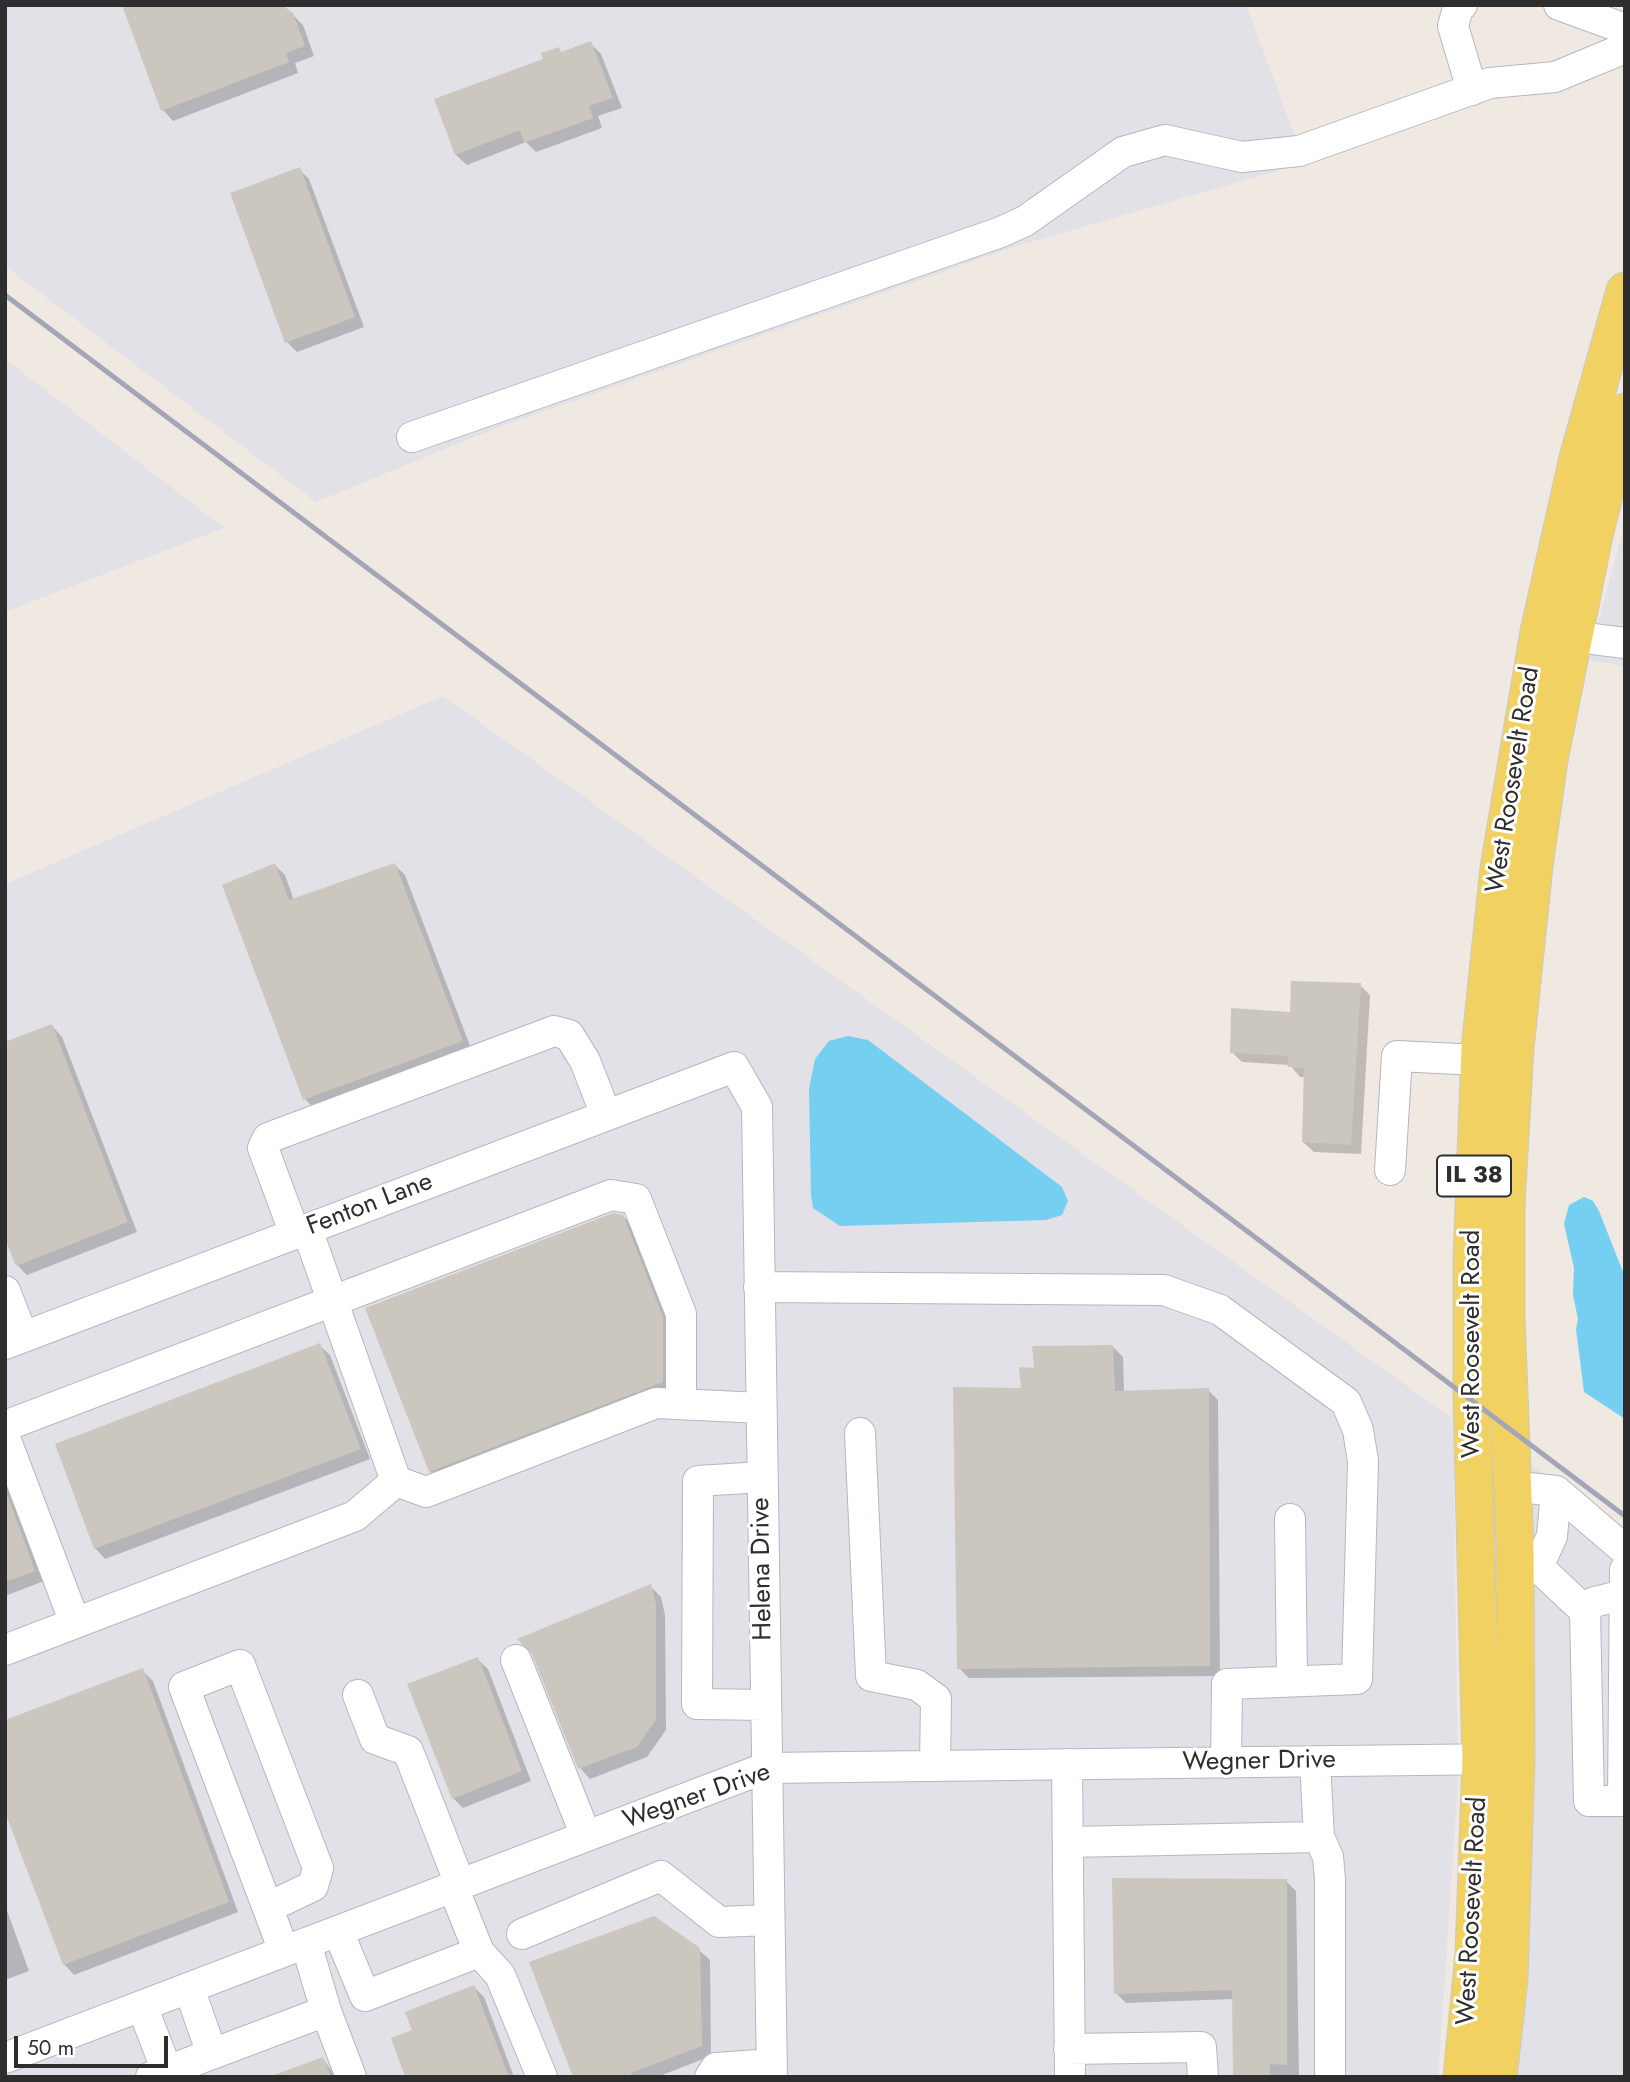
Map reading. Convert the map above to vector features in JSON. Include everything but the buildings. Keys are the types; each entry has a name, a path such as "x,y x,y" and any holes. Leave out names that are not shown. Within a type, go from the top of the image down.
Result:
{"main road":[{"name":"West Roosevelt Road","path":"1498,2077 1509,1978 1524,1562 1511,1486 1506,1317 1506,1203 1515,1048 1534,866 1549,760 1555,634 1574,470 1625,291"},
{"name":"West Roosevelt Road","path":"1462,2077 1474,1954 1481,1760 1472,1400 1472,1248 1479,1060 1499,868 1555,634 1625,412"}],"street":[{"path":"1559,5 1625,29"},
{"path":"1455,10 1453,26 1472,90"},
{"path":"412,437 1001,232 1025,221 1124,152 1165,140 1242,157 1299,151 1490,83 1555,77 1625,48"},
{"path":"1555,634 1625,643"},
{"path":"396,1481 331,1301 263,1148 268,1138 554,1031 569,1035 585,1061 606,1115"},
{"path":"1390,1170 1398,1056 1479,1060"},
{"name":"Fenton Lane","path":"14,1340 734,1066"},
{"name":"Helena Drive","path":"734,1066 757,1107 765,1768 772,2070"},
{"path":"5,1426 611,1195 636,1199 681,1314 681,1405"},
{"path":"760,1287 1164,1290 1220,1310 1346,1402 1357,1430 1363,1461 1357,1679 1227,1684 1226,1763"},
{"path":"5,1292 14,1340"},
{"path":"396,1481 426,1492 656,1403 761,1408"},
{"path":"860,1433 871,1676 917,1685 936,1699 935,1766"},
{"path":"5,1438 75,1623"},
{"path":"762,1477 698,1481 697,1704 765,1705"},
{"path":"5,1650 355,1516 396,1481"},
{"path":"1511,1486 1556,1491 1625,1550"},
{"path":"1524,1562 1543,1556 1552,1536 1556,1491"},
{"path":"1290,1519 1292,1681"},
{"path":"1524,1562 1585,1611"},
{"path":"1624,1595 1594,1602 1585,1611 1589,1801 1623,1801 1625,1570"},
{"path":"516,1660 586,1836"},
{"path":"269,1907 313,1886 318,1868 240,1665 184,1687 269,1907 295,1947 327,2011 351,2077"},
{"path":"358,1695 375,1739 408,1751 479,1952 500,1975 542,2077"},
{"name":"Wegner Drive","path":"5,2058 765,1768 1516,1759"},
{"path":"1315,1761 1319,1837 1328,1857 1330,2077"},
{"path":"1067,1764 1070,2063 1201,2047 1203,2077"},
{"path":"1068,1842 1319,1837"},
{"path":"522,1934 661,1876 719,1922 769,1920"},
{"path":"338,1931 365,1996 479,1952"},
{"path":"189,1988 212,2054"},
{"path":"142,2006 159,2074 327,2011"},
{"path":"710,2077 716,2068 772,2070"},
{"path":"5,2071 7,2077"}],"shaded area":[{"path":"5,5 1246,5 1305,163 1017,246 496,428 316,502 5,266"},
{"path":"5,359 224,528 5,612"},
{"path":"1625,523 1625,666 1588,660"},
{"path":"443,696 1453,1419 1458,1782 1438,2077 5,2077 5,884"},
{"path":"1521,1457 1625,1538 1625,2077 1511,2077"}],"water":[{"path":"848,1036 868,1040 1062,1187 1068,1201 1062,1215 1046,1220 840,1226 813,1208 809,1089 815,1059 829,1041"},
{"path":"1584,1197 1593,1201 1599,1211 1625,1277 1625,1419 1584,1392 1576,1329 1578,1319 1573,1295 1574,1268 1564,1224 1569,1205"}],"railway":[{"path":"5,295 1625,1516"}]}
